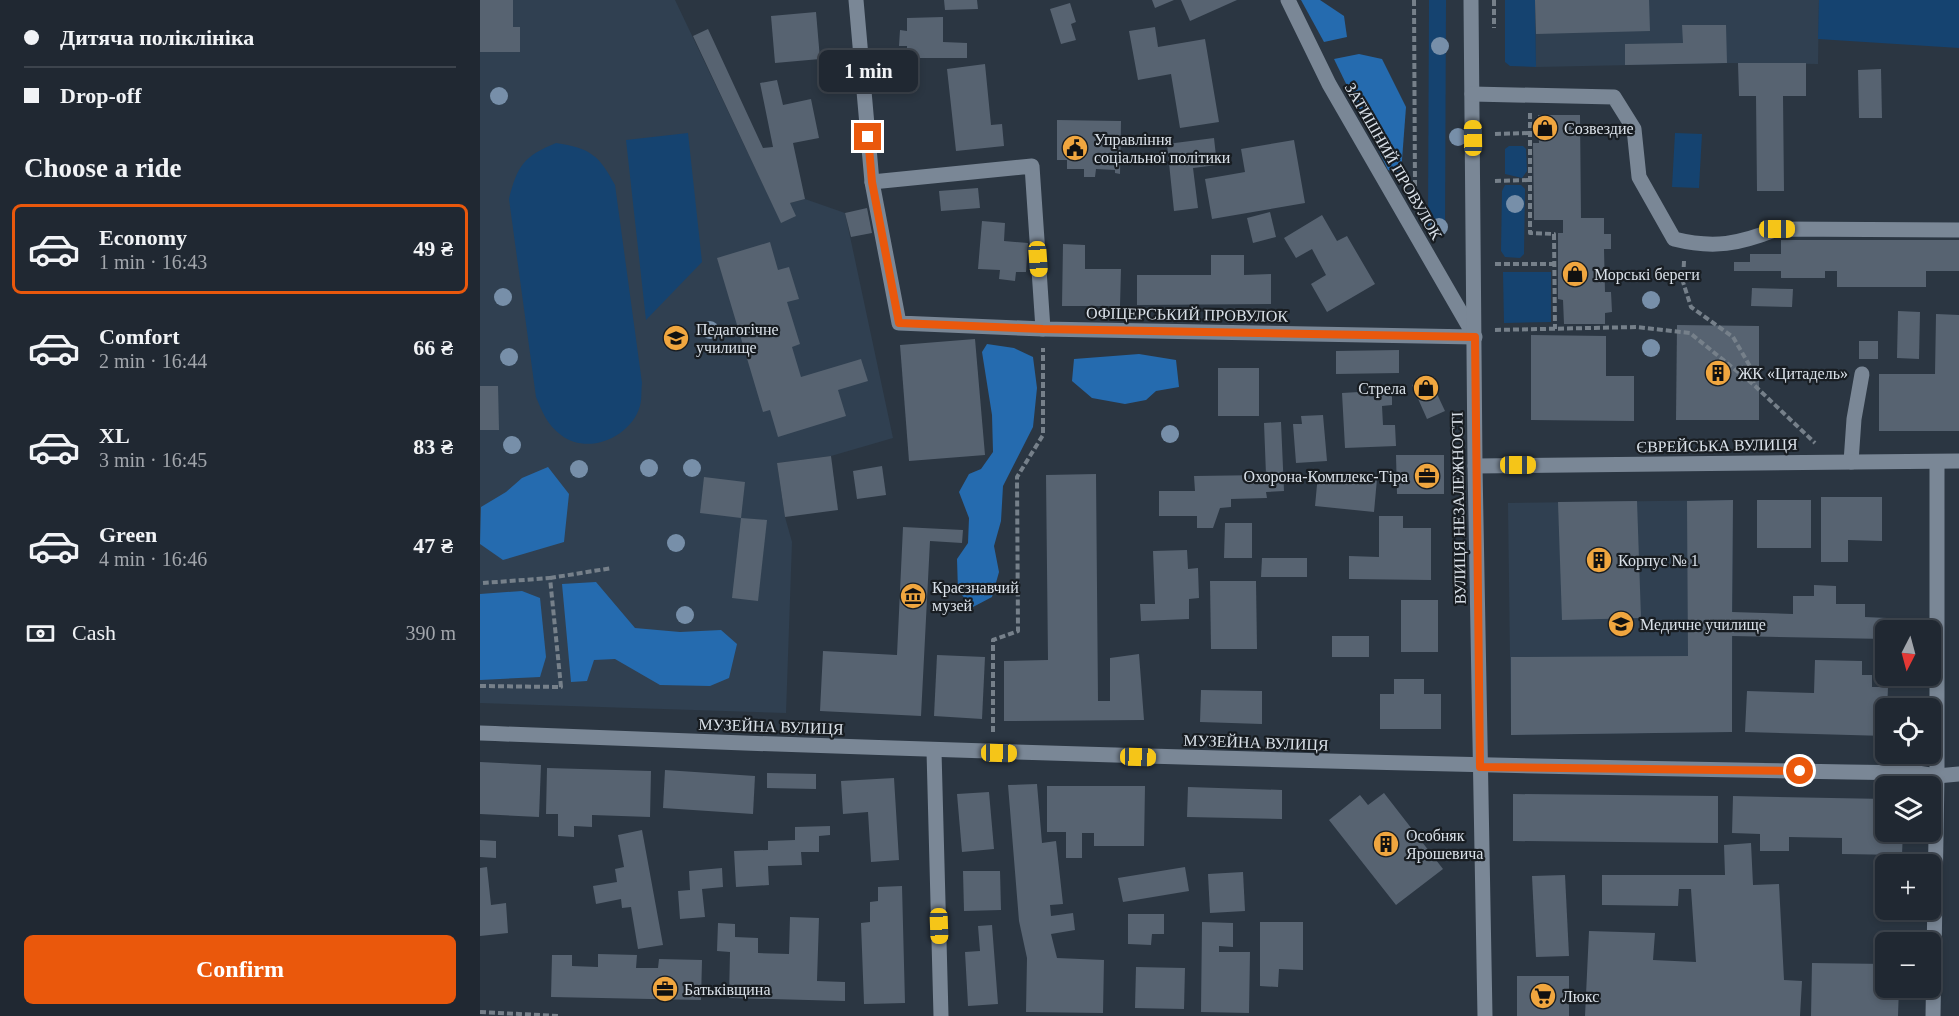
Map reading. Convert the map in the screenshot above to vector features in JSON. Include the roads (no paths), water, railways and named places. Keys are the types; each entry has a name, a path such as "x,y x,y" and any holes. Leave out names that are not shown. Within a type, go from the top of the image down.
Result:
{"street":[{"path":"856,0 872,182 1032,166 1043,329"},
{"name":"ЗАТИШНИЙ ПРОВУЛОК","path":"1288,0 1329,84 1475,337"},
{"name":"ВУЛИЦЯ НЕЗАЛЕЖНОСТІ","path":"1471,0 1475,466 1485,1016"},
{"path":"1472,94 1614,97 1634,129 1639,177 1674,239 1704,246 1750,240 1777,229 1959,230"},
{"name":"ОФІЦЕРСЬКИЙ ПРОВУЛОК","path":"872,182 899,323 1043,329 1475,337"},
{"path":"1851,462 1854,419 1862,374"},
{"name":"ЄВРЕЙСЬКА ВУЛИЦЯ","path":"1475,466 1916,461 1937,464 1959,462"},
{"path":"1937,464 1937,776"},
{"name":"МУЗЕЙНА ВУЛИЦЯ","path":"480,733 934,751 1480,767 1905,773 1937,776 1959,774"},
{"path":"934,751 941,1016"},
{"path":"1933,1016 1936,842"}],"place":[{"name":"Созвездие","path":"1545,128"},
{"name":"Управління соціальної політики","path":"1075,148"},
{"name":"Морські береги","path":"1575,274"},
{"name":"Педагогічне училище","path":"676,338"},
{"name":"ЖК «Цитадель»","path":"1718,373"},
{"name":"Стрела","path":"1426,388"},
{"name":"Охорона-Комплекс-Тіра","path":"1427,476"},
{"name":"Корпус № 1","path":"1599,560"},
{"name":"Краєзнавчий музей","path":"913,596"},
{"name":"Медичне училище","path":"1621,624"},
{"name":"Особняк Ярошевича","path":"1386,844"},
{"name":"Батьківщина","path":"665,989"},
{"name":"Люкс","path":"1543,996"}]}
